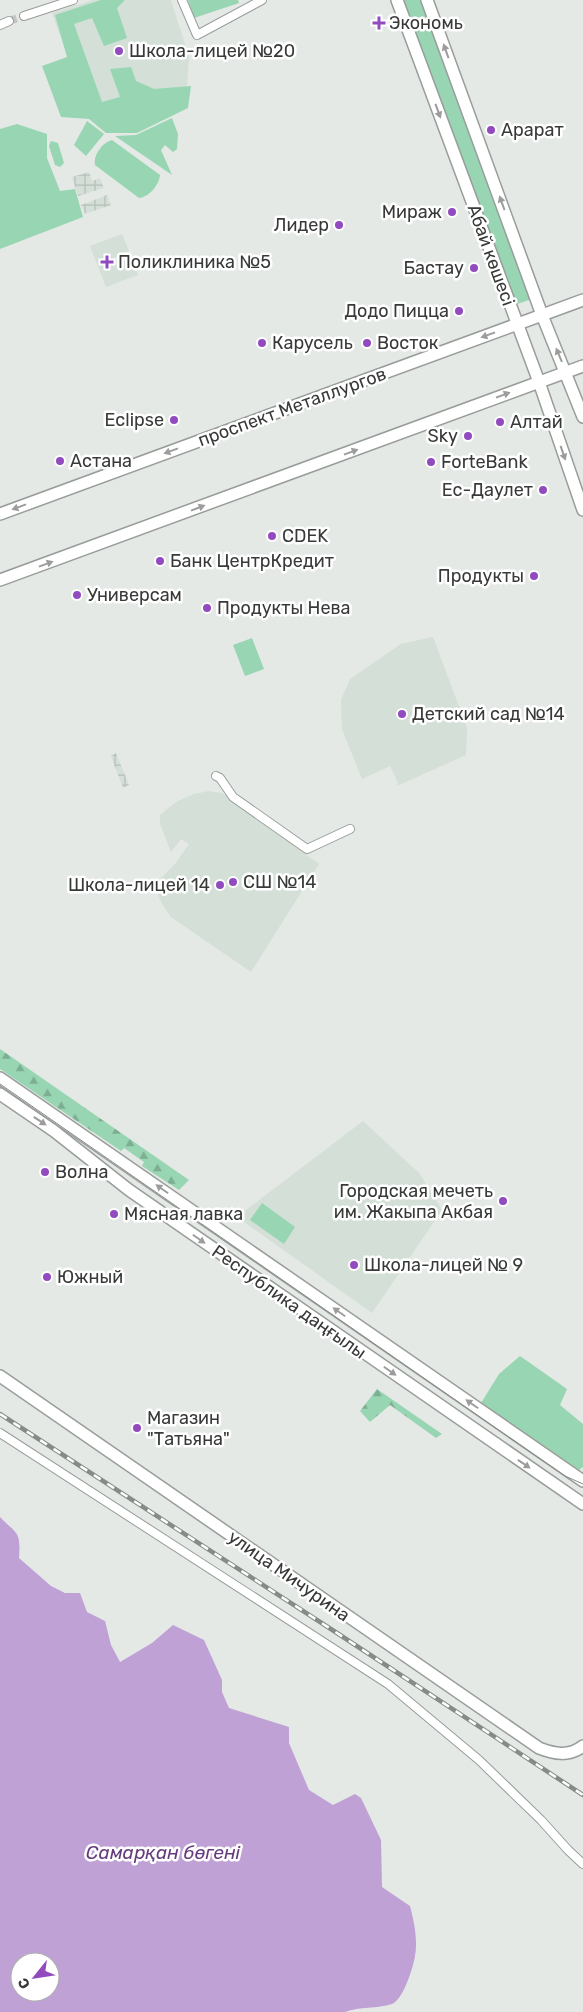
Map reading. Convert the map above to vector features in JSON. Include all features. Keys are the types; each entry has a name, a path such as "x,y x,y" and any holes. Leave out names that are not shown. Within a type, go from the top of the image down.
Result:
{"main road":[{"name":"Абай көшесі","path":"397,0 538,382 583,510"},
{"name":"Абай көшесі","path":"427,0 542,315 583,417"},
{"name":"проспект Металлургов","path":"0,514 583,300"},
{"path":"0,580 583,366"},
{"name":"Республика даңғылы","path":"0,1078 582,1480"},
{"name":"Республика даңғылы","path":"0,1094 54,1131 129,1190 583,1504"},
{"name":"улица Мичурина","path":"0,1376 539,1748 550,1753 565,1754 583,1746"}],"street":[{"path":"24,16 73,0"},
{"path":"182,0 196,35 262,0"},
{"path":"0,25 9,22"},
{"path":"216,776 220,778 233,797 307,849 350,830"},
{"path":"0,1432 388,1684 479,1760 583,1864"}],"shaded area":[{"path":"93,0 171,0 189,57 187,86 93,113 65,49 52,13"},
{"path":"89,172 92,181 100,178 104,188 78,196 72,177"},
{"path":"107,195 111,205 85,214 81,205"},
{"path":"122,234 129,251 113,258 116,265 132,259 138,275 106,287 90,246"},
{"name":"Детский сад №14","path":"433,637 467,728 466,755 397,786 398,783 390,766 362,779 342,729 341,700 350,679 401,644"},
{"path":"116,753 129,785 123,788 111,756"},
{"name":"СШ №14","path":"209,791 222,793 319,864 251,972 171,917 162,904 155,887 189,844 181,839 171,852 160,824 160,815 176,802 194,794"},
{"name":"Школа-лицей № 9","path":"363,1121 420,1174 442,1210 372,1313 237,1217"}],"green space":[{"path":"101,0 125,0 117,8 127,38 104,46 92,18 74,24 102,102 120,97 110,69 131,67 136,81 154,89 191,86 188,108 137,133 106,133 89,119 61,117 42,66 67,57 55,15"},
{"path":"188,0 238,0 239,3 194,18"},
{"path":"403,0 423,0 532,299 514,305"},
{"path":"172,118 178,134 177,149 173,152 165,145 161,150 172,175 115,136 136,135"},
{"path":"87,121 104,134 86,156 74,145"},
{"path":"17,124 47,134 47,158 60,191 75,189 83,217 0,249 0,129"},
{"path":"112,140 160,175 156,186 150,193 139,198 95,165 95,157 99,150"},
{"path":"51,141 58,143 64,163 60,167 55,165 49,146"},
{"path":"252,638 264,669 245,676 233,645"},
{"path":"0,1049 189,1180 179,1190 142,1166 144,1162 124,1148 121,1151 0,1069"},
{"path":"262,1203 295,1227 284,1244 250,1220"},
{"path":"520,1356 567,1389 560,1405 583,1424 583,1467 579,1470 481,1403 499,1374"},
{"path":"377,1389 442,1434 436,1438 390,1405 370,1422 360,1411"}],"water":[{"name":"Самарқан бөгені","path":"0,1517 17,1534 19,1558 51,1586 65,1593 80,1593 87,1612 105,1621 111,1645 120,1662 152,1643 173,1625 204,1640 222,1680 222,1692 229,1708 289,1727 289,1743 309,1790 333,1805 355,1794 361,1798 381,1840 382,1887 410,1906 416,1944 415,1956 407,1983 396,2001 380,2007 345,2012 0,2012"}],"tunnel":[{"path":"9,21 24,16"}],"tram line":[{"path":"0,1084 565,1476 583,1484"}],"railway":[{"path":"0,1414 583,1795"}],"place":[{"name":"Экономь","path":"379,23"},
{"name":"Школа-лицей №20","path":"119,51"},
{"name":"Арарат","path":"491,130"},
{"name":"Мираж","path":"452,212"},
{"name":"Лидер","path":"339,225"},
{"name":"Поликлиника №5","path":"107,262"},
{"name":"Бастау","path":"474,268"},
{"name":"Додо Пицца","path":"459,311"},
{"name":"Карусель","path":"262,343"},
{"name":"Восток","path":"367,343"},
{"name":"Eclipse","path":"174,420"},
{"name":"Алтай","path":"500,422"},
{"name":"Sky","path":"468,436"},
{"name":"Астана","path":"60,461"},
{"name":"ForteBank","path":"431,462"},
{"name":"Ес-Даулет","path":"543,490"},
{"name":"CDEK","path":"272,536"},
{"name":"Банк ЦентрКредит","path":"160,561"},
{"name":"Продукты","path":"534,576"},
{"name":"Универсам","path":"77,595"},
{"name":"Продукты Нева","path":"207,608"},
{"name":"Детский сад №14","path":"402,714"},
{"name":"СШ №14","path":"233,882"},
{"name":"Школа-лицей 14","path":"220,885"},
{"name":"Волна","path":"45,1172"},
{"name":"Городская мечеть им. Жакыпа Акбая","path":"503,1201"},
{"name":"Мясная лавка","path":"114,1214"},
{"name":"Школа-лицей № 9","path":"354,1265"},
{"name":"Южный","path":"47,1277"},
{"name":"Магазин \"Татьяна\"","path":"137,1428"}]}
